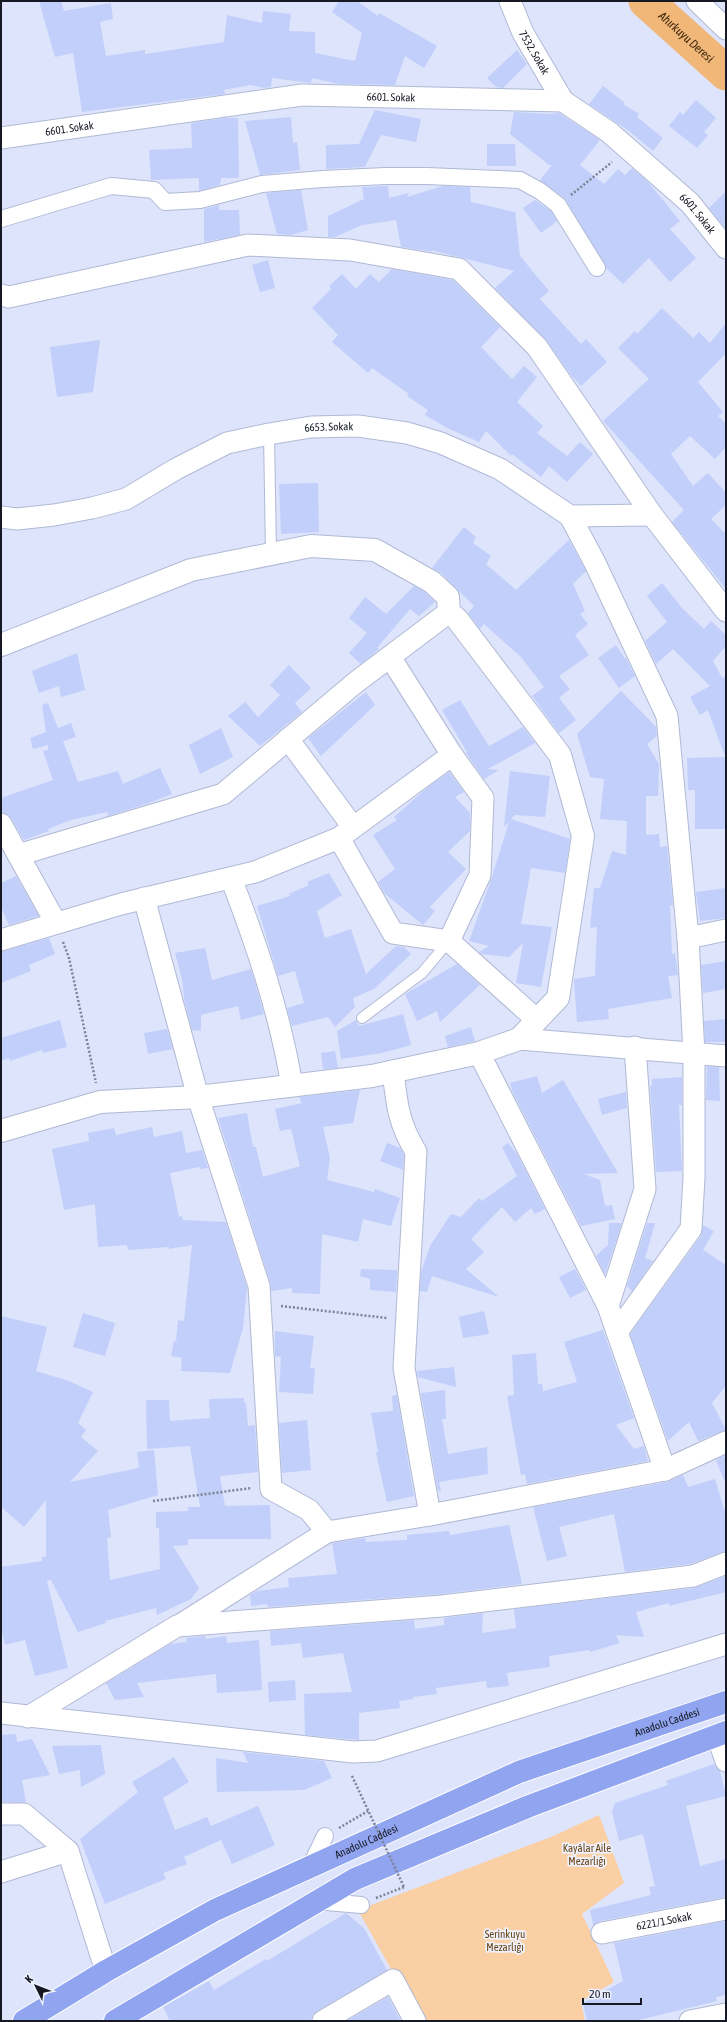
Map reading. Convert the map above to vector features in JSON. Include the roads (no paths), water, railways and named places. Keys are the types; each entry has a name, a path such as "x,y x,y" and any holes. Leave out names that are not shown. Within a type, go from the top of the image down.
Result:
{"highway":[{"name":"Anadolu Caddesi","path":"24,2021 106,1971 215,1910 519,1772 726,1702"},
{"path":"115,2021 315,1901 369,1873 527,1808 722,1733"}],"street":[{"name":"7532. Sokak","path":"510,1 523,33 563,101"},
{"path":"697,1 726,29"},
{"name":"6601. Sokak","path":"1,138 302,96 563,101 609,132 690,203 726,248"},
{"path":"1,219 111,186 154,190 165,202 200,200 262,184 385,176 520,180 540,191 558,205 597,268"},
{"path":"1,295 9,297 24,294 248,245 350,250 459,268 537,347 652,515 726,611"},
{"name":"6653. Sokak","path":"1,517 17,518 54,515 92,508 126,498 176,469 227,443 311,427 358,426 407,433 441,443 500,469 570,516"},
{"path":"617,1332 691,1229 694,1178 694,1054 688,938 667,716 595,563 570,516 652,515"},
{"path":"1,645 191,570 311,546 375,550 432,582 448,597 449,612 457,619 560,755 583,836 558,998 519,1039"},
{"path":"18,855 223,794 288,739 390,657 449,612"},
{"path":"390,657 452,756 483,798 480,875 449,941"},
{"path":"288,739 346,833 393,933 449,941 537,1020"},
{"path":"1,940 144,898 255,872 346,833 452,756"},
{"path":"1,824 56,923"},
{"path":"231,878 270,987 286,1050 292,1086"},
{"path":"144,898 198,1097 259,1286 271,1489 309,1510 327,1532"},
{"path":"688,938 726,930"},
{"path":"1,1131 100,1102 198,1097 372,1076 479,1053 519,1039 635,1047 726,1056"},
{"path":"608,1306 645,1189 635,1047"},
{"path":"479,1053 608,1306 665,1470"},
{"path":"394,1071 398,1112 405,1133 416,1152 404,1368 430,1515"},
{"path":"28,1717 327,1532 430,1515 665,1470 726,1442"},
{"path":"177,1626 442,1606 693,1576 726,1564"},
{"path":"1,1713 353,1752 377,1751 726,1644"},
{"path":"722,1733 726,1761"},
{"path":"1,1814 24,1814 68,1851 106,1971"},
{"path":"310,1867 325,1836"},
{"path":"1,1872 68,1851"},
{"path":"315,1901 361,1905"},
{"name":"6221/1.Sokak","path":"602,1933 726,1909"},
{"path":"324,2021 393,1980 415,2021"},
{"path":"690,2021 726,2014"}],"lane":[{"path":"269,434 271,554"},
{"path":"362,1018 422,973 449,941"}],"waterway":[{"name":"Ahırkuyu Deresi","path":"646,1 726,73"}],"park label":[{"name":"Kayâlar Aile Mezarlığı","path":"587,1854"},
{"name":"Serinkuyu Mezarlığı","path":"505,1940"}]}
